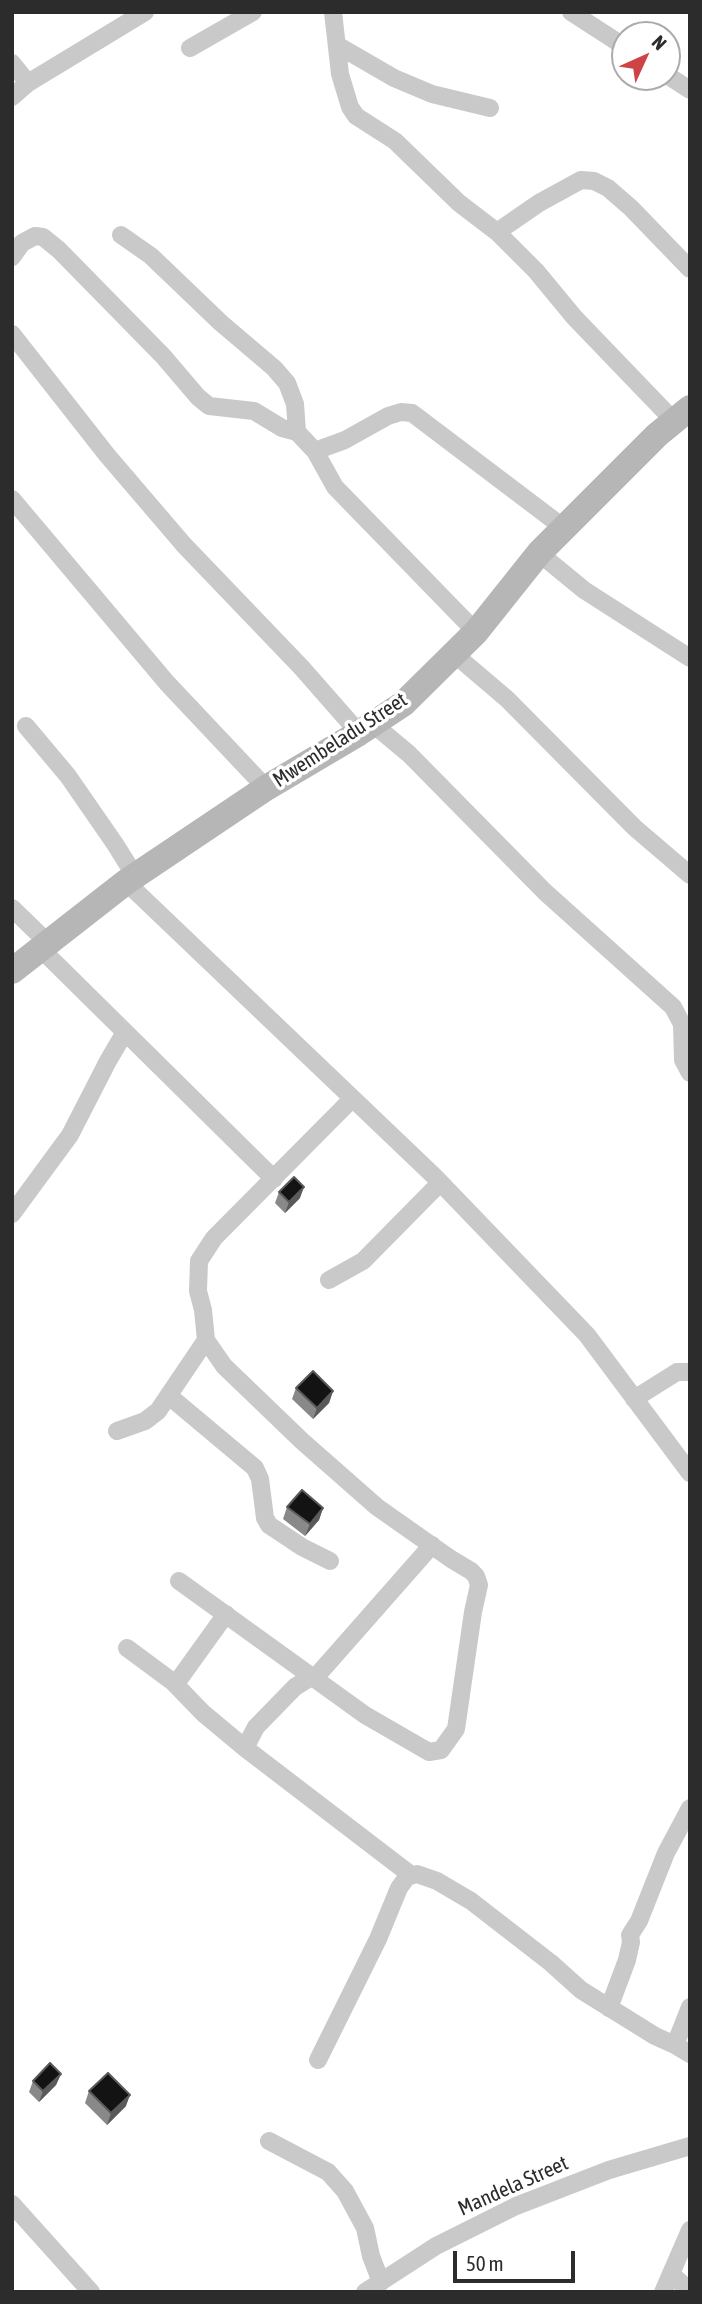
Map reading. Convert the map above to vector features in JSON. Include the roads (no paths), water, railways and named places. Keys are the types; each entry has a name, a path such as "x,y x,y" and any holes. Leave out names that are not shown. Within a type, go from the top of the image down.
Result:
{"street":[{"path":"12,97 28,83 145,12"},
{"path":"190,48 253,12"},
{"path":"333,12 340,74 350,107 356,117 395,141 459,203 496,232 536,271 574,317 682,415"},
{"path":"571,12 611,38"},
{"path":"337,45 394,78 432,94 490,108"},
{"path":"12,63 28,83"},
{"path":"496,232 539,203 581,180 594,181 608,188 631,208 690,269"},
{"path":"121,235 151,256 280,375 295,404 298,432"},
{"path":"12,257 22,243 35,236 43,237 59,250 209,406 254,411 282,428 298,432 315,451 335,487 476,632"},
{"path":"12,334 107,455 184,545 301,667 366,728 409,754 545,892 625,961 673,1007 682,1024 683,1060 690,1073"},
{"path":"315,451 345,440 388,415 412,413 564,528"},
{"name":"Mwembeladu Street","path":"12,971 130,879 266,788 403,704 476,632 539,553 657,435 682,415"},
{"path":"12,499 167,683 266,788"},
{"path":"539,553 584,590 690,658"},
{"path":"453,653 507,699 635,828 690,875"},
{"path":"26,726 68,776 116,844 130,879 440,1183 587,1335 690,1473"},
{"path":"12,908 125,1032 274,1179"},
{"path":"12,1214 70,1135 125,1032"},
{"path":"179,1581 365,1715 429,1752 442,1750 456,1728 472,1612 479,1585 476,1576 377,1507 302,1441 224,1366 206,1340 198,1291 199,1261 214,1238 352,1099"},
{"path":"329,1280 363,1261 440,1183"},
{"path":"117,1431 145,1422 158,1410 206,1340"},
{"path":"634,1399 677,1372 690,1371"},
{"path":"169,1396 256,1468 265,1518 269,1525 302,1547 330,1561"},
{"path":"245,1748 256,1727 295,1686 312,1678 432,1545"},
{"path":"173,1682 180,1678 226,1614"},
{"path":"127,1648 173,1682 202,1713 245,1748 411,1875"},
{"path":"608,2008 627,1960 630,1936 639,1921 666,1853 690,1808"},
{"path":"318,2060 378,1939 399,1888 407,1877 417,1874 437,1881 471,1901 551,1963 581,1990 655,2036 682,2049 690,2007"},
{"path":"269,2141 328,2172 345,2191 365,2228 371,2256 381,2282"},
{"name":"Mandela Street","path":"365,2292 436,2246 516,2206 608,2171 690,2146"},
{"path":"12,2204 91,2292"},
{"path":"663,2292 671,2274 684,2256 690,2230"},
{"path":"671,2274 690,2291"}]}
